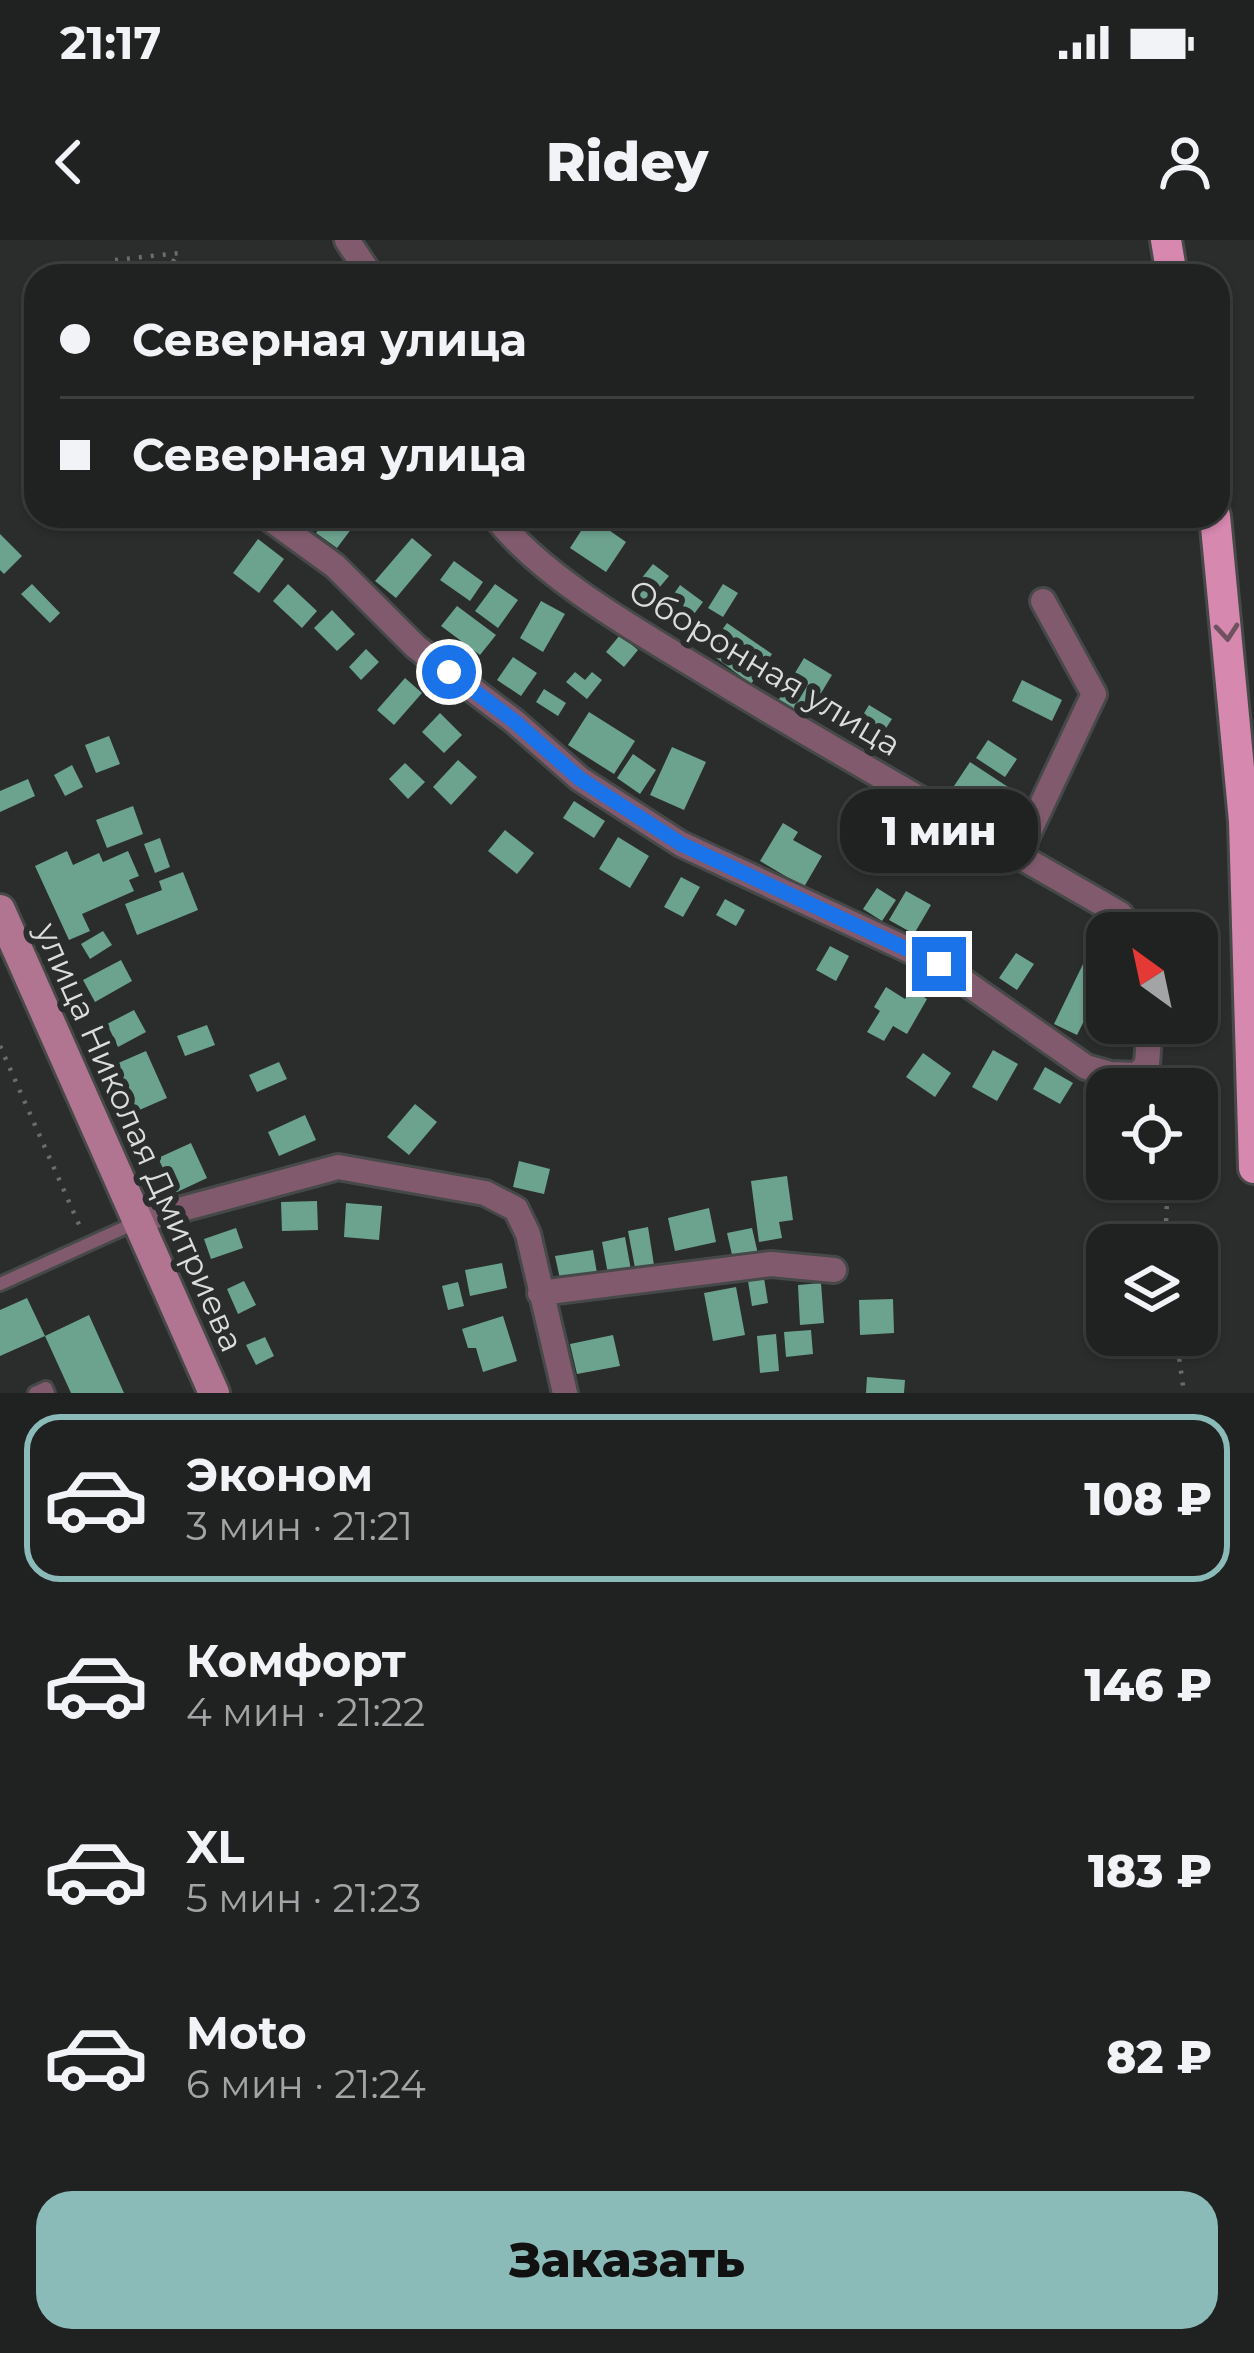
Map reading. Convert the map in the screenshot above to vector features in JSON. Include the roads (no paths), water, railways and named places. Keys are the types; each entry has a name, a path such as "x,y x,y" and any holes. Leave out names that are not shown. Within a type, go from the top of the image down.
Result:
{"main road":[{"path":"1216,528 1244,821 1254,1168"}],"street":[{"path":"283,528 335,566 416,647 514,721 580,779 681,844 939,964 1086,1067 1138,1075 1147,1064 1148,1044"},
{"name":"Оборонная улица","path":"508,528 614,617 1117,912"},
{"path":"1018,855 1094,694 1043,602"},
{"name":"улица Николая Дмитриева","path":"0,910 214,1393"},
{"path":"138,1221 338,1167 485,1193 516,1209 528,1234 565,1393"},
{"path":"540,1293 771,1264 834,1270"}],"lane":[{"path":"0,1285 138,1221"},
{"path":"35,1393 46,1388 48,1393"}]}
